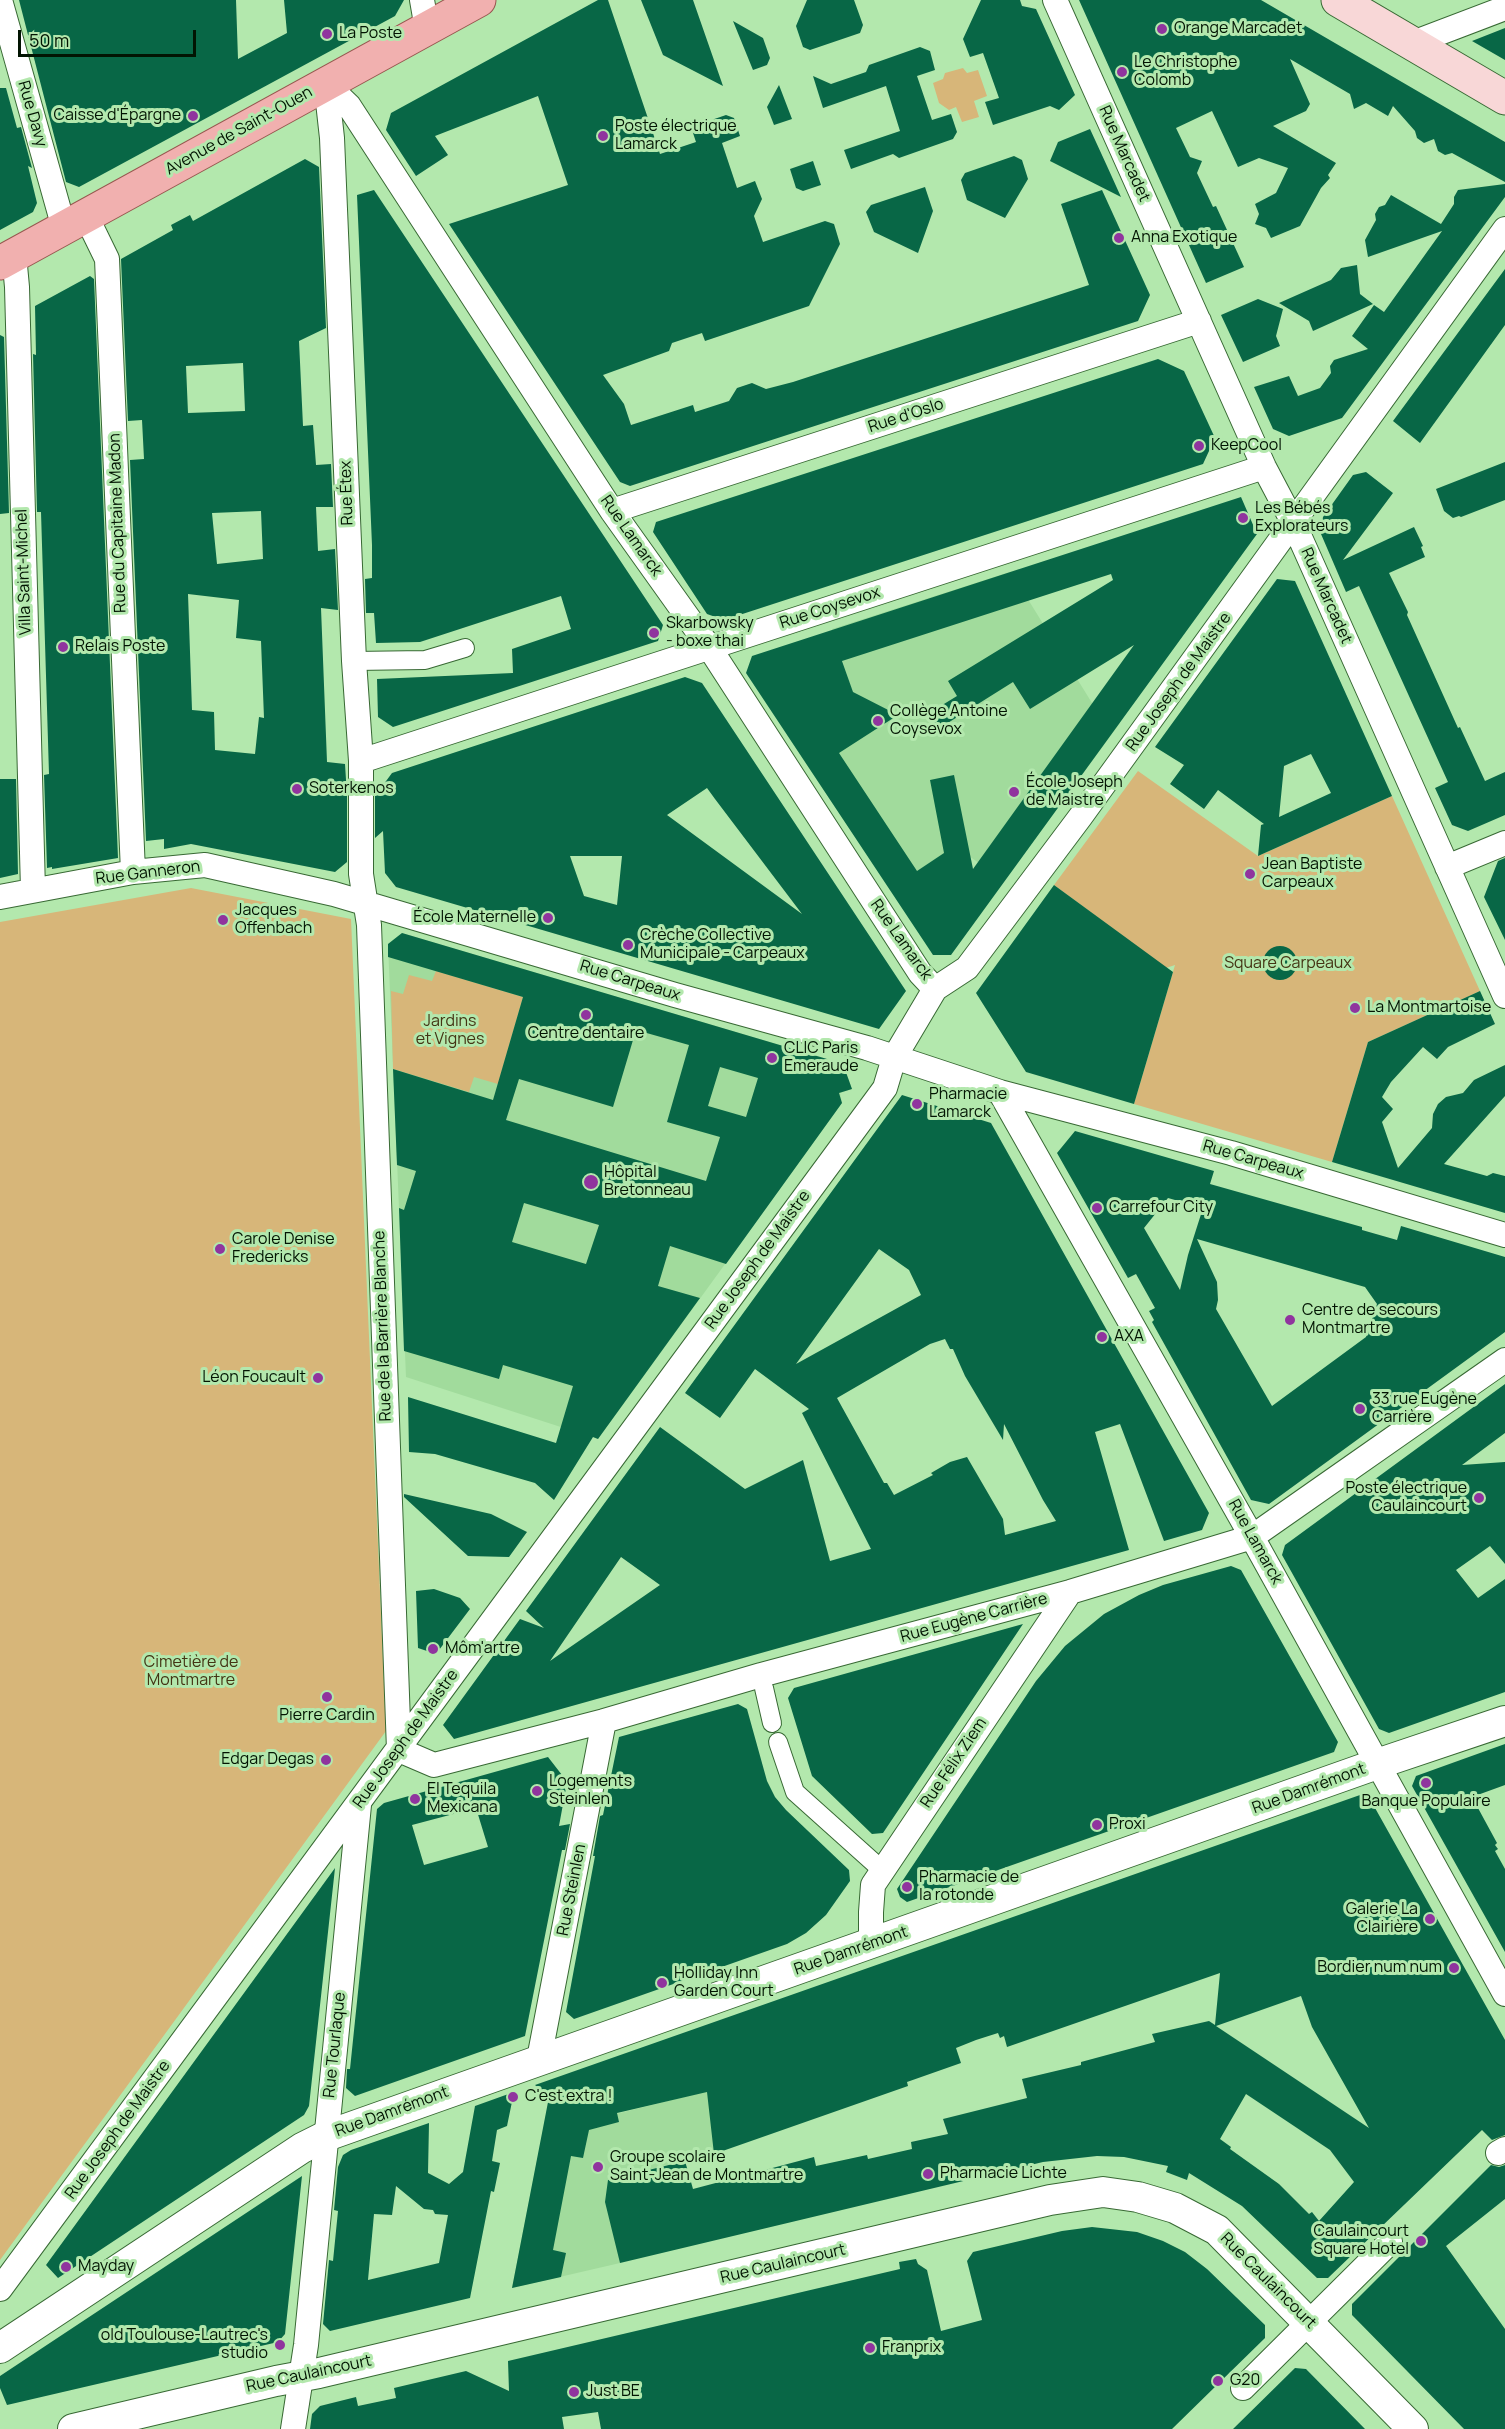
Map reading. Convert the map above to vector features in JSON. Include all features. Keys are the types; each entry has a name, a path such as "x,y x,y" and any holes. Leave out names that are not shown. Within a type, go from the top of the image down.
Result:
{"main road":[{"name":"Avenue de Saint-Ouen","path":"7,259 326,84 424,15 479,0"},
{"path":"1338,0 1505,98"}],"street":[{"name":"Rue Davy","path":"0,0 8,62 75,222"},
{"name":"Rue Marcadet","path":"1055,0 1264,466 1294,524 1505,996"},
{"path":"1413,43 1505,8"},
{"name":"Rue Lamarck","path":"326,84 349,106 612,511 709,647 920,973 935,989"},
{"name":"Rue Étex","path":"326,84 332,138 354,661 361,761 361,874 366,902"},
{"name":"Rue du Capitaine Madon","path":"75,222 107,259 133,872"},
{"name":"Rue Joseph de Maistre","path":"0,2289 885,1088 894,1058 935,989 967,968 1082,816 1505,229"},
{"name":"Villa Saint-Michel","path":"7,259 17,287 33,890"},
{"name":"Rue d'Oslo","path":"612,511 1199,321"},
{"name":"Rue Coysevox","path":"361,761 1264,466"},
{"path":"354,661 425,660 465,648"},
{"path":"1447,867 1505,843"},
{"name":"Rue Ganneron","path":"0,897 133,872 205,865 366,902"},
{"name":"Rue Carpeaux","path":"366,902 675,995 867,1048 1000,1092 1219,1150 1505,1235"},
{"name":"Rue de la Barrière Blanche","path":"366,902 369,925 399,1750"},
{"name":"Rue Lamarck","path":"1000,1092 1252,1537 1505,1995"},
{"name":"Rue Eugène Carrière","path":"399,1750 434,1766 1070,1592 1252,1537 1505,1360"},
{"name":"Rue Félix Ziem","path":"871,1945 870,1912 873,1886 882,1870 1070,1592"},
{"path":"764,1688 772,1723"},
{"name":"Rue Steinlen","path":"540,2059 604,1721"},
{"name":"Rue Damrémont","path":"0,2348 292,2154 326,2136 1377,1764 1505,1721"},
{"path":"778,1742 795,1792 882,1870"},
{"name":"Rue Tourlaque","path":"293,2429 306,2345 359,1804"},
{"name":"Rue Caulaincourt","path":"73,2429 276,2381 300,2378 1050,2200 1103,2192 1138,2197 1175,2208 1217,2230 1413,2429"},
{"path":"1243,2388 1390,2242"}],"shaded area":[{"name":"Collège Antoine Coysevox","path":"1019,569 1029,601 1092,703 1120,723 1004,881 955,846 890,889 787,735 852,691 832,629"},
{"name":"Hôpital Bretonneau","path":"402,933 827,1059 831,1069 843,1064 852,1089 840,1093 842,1103 598,1439 406,1377 388,944"},
{"name":"Groupe scolaire Saint-Jean de Montmartre","path":"553,2079 612,2115 716,2089 722,2151 608,2180 620,2263 512,2288"}],"green space":[{"path":"963,68 967,73 978,70 987,96 974,101 979,117 962,122 956,107 949,110 939,103 933,83 943,79 945,73"},
{"name":"Square Carpeaux","path":"1138,771 1258,856 1392,796 1480,991 1368,1042 1332,1162 1134,1104 1175,965 1166,968 1054,885"},
{"name":"Cimetière de Montmartre","path":"191,888 351,919 386,1731 0,2260 0,922"},
{"name":"Jardins et Vignes","path":"436,971 523,997 498,1084 474,1077 469,1092 393,1069 391,991 403,994 409,975 432,981"}],"building":[{"path":"19,0 236,0 238,59 287,33 284,0 404,0 395,16 79,187 66,182"},
{"path":"598,0 608,0 660,154 696,142 691,127 726,115 734,118 740,136 722,143 737,188 755,181 762,199 754,216 763,242 825,221 834,224 840,244 809,306 705,341 702,333 672,343 669,351 603,375 624,404 631,425 693,405 695,412 729,401 737,388 752,383 766,389 793,382 1089,285 1061,204 1102,190 1150,295 1138,321 630,486 620,482 449,224 568,185 538,96 435,136 448,155 416,176 386,130 391,113"},
{"path":"641,0 693,0 723,86 663,55"},
{"path":"807,0 854,0 863,25 860,33 810,50 803,47 796,26"},
{"path":"981,0 1020,0 1022,6 1036,9 1075,95 1059,110 1050,106 993,125 985,102 999,98 983,53 970,57 963,39"},
{"path":"1079,0 1261,0 1505,142 1505,182 1452,153 1445,155 1438,151 1434,139 1424,143 1417,138 1415,131 1393,106 1388,116 1366,103 1354,109 1350,94 1290,59 1310,104 1306,111 1273,126 1336,163 1328,175 1330,178 1321,188 1300,226 1271,238 1266,228 1255,224 1259,214 1255,204 1276,193 1288,168 1259,158 1238,167 1212,111 1176,128 1190,157 1202,161 1197,173 1213,207 1216,206 1244,267 1206,283"},
{"path":"733,21 763,38 770,58 767,65 753,70"},
{"path":"1505,28 1505,60 1472,41"},
{"path":"920,47 930,51 935,70 917,76 932,120 951,114 957,132 953,139 899,158 893,154 851,169 844,150 900,131 886,86 823,108 813,76 831,84 866,72 869,65"},
{"path":"779,85 792,119 774,125 767,107"},
{"path":"0,88 6,88 17,128 21,127 32,168 28,166 37,203 33,212 0,230"},
{"path":"1090,129 1121,197 1050,161 1058,142"},
{"path":"1014,156 1022,160 1028,179 1005,218 967,200 961,180 965,173"},
{"path":"305,159 319,167 326,328 299,341 303,426 313,425 316,465 331,464 333,507 316,507 318,551 335,549 338,610 321,608 327,762 345,764 347,796 347,862 335,872 191,844 164,849 164,839 146,841 130,460 144,459 142,420 128,421 121,259 173,230 171,225 190,215 193,221","holes":["243,363 245,411 188,413 186,366","261,511 263,559 217,564 212,513","188,594 239,600 236,638 261,641 264,718 259,717 255,754 215,750 214,712 192,710"]},
{"path":"813,161 821,185 803,191 796,188 790,169"},
{"path":"1505,184 1505,197 1342,418 1289,436 1273,429 1254,387 1289,376 1298,396 1320,388 1331,373 1330,366 1334,360 1368,349 1352,336 1374,305 1384,312 1442,231 1368,257 1365,240 1376,220 1375,214 1379,207 1385,205 1391,195 1441,224 1454,204 1454,197 1458,190"},
{"path":"925,187 933,211 918,253 874,232 866,212 871,205"},
{"path":"374,190 663,625 658,641 393,727 378,717 377,679 513,673 512,649 571,629 561,596 420,642 376,643 374,613 366,613 365,579 372,578 372,545 357,195"},
{"path":"1357,265 1360,294 1373,304 1313,331 1309,321 1279,303 1331,280 1341,268"},
{"path":"1505,269 1505,325 1420,443 1393,421"},
{"path":"90,276 94,279 118,858 52,869 52,867 47,868 44,775 49,774 41,512 37,512 33,354 36,355 35,306"},
{"path":"1258,299 1283,309 1276,336 1280,346 1243,362 1221,315"},
{"path":"0,335 4,337 9,513 0,514"},
{"path":"1158,359 1184,371 1215,438 1203,464 724,620 707,614 653,532 656,522"},
{"path":"1505,462 1505,500 1461,517 1453,518 1444,511 1436,489"},
{"path":"1366,472 1393,493 1343,560 1414,527 1423,546 1421,547 1425,557 1389,573 1458,728 1460,727 1485,781 1505,772 1505,815 1468,831 1452,825 1435,788 1448,782 1359,586 1346,592 1321,534 1323,517 1353,475"},
{"path":"1241,497 1257,534 951,955 933,955 746,673 752,656","holes":["1111,574 1113,580 948,681 957,696 926,715 935,731 1013,682 1030,709 1134,645 973,869 954,775 930,780 944,853 917,871 839,753 898,715 853,692 842,661"]},
{"path":"1277,579 1295,581 1392,796 1258,856 1261,825 1264,824 1218,790 1204,809 1170,784 1184,765 1155,747","holes":["1311,754 1331,793 1279,817 1284,766"]},
{"path":"685,677 702,683 906,991 879,1029 396,887 385,873 383,831 375,838 375,796 392,773","holes":["707,788 715,799 802,914 667,815","570,856 622,856 617,905 584,896"]},
{"path":"0,779 16,779 18,874 0,878"},
{"path":"1505,858 1505,940 1484,897 1498,861"},
{"path":"1054,885 1173,972 1134,1104 1026,1072 976,993"},
{"name":"Hôpital Bretonneau","path":"402,933 827,1059 831,1069 843,1064 852,1089 839,1093 842,1103 726,1264 670,1246 658,1286 700,1298 598,1439 593,1437 554,1500 535,1483 435,1454 409,1452 408,1397 556,1443 573,1386 503,1365 499,1379 404,1351 399,1208 404,1210 416,1171 397,1165 393,1069 493,1100 523,997 388,957 388,944","holes":["636,1030 689,1045 667,1122 720,1137 706,1181 506,1120 519,1079 613,1107","720,1067 758,1078 746,1117 708,1106","524,1203 599,1225 586,1264 512,1242"]},
{"path":"1280,946 1292,951 1297,963 1292,975 1280,980 1268,975 1263,963 1268,951"},
{"path":"1480,991 1495,1024 1448,1047 1437,1059 1423,1047 1391,1082 1382,1097 1393,1109 1382,1122 1398,1168 1432,1128 1433,1114 1438,1104 1446,1097 1463,1093 1474,1080 1505,1065 1505,1096 1444,1164 1487,1176 1493,1173 1505,1176 1505,1213 1332,1162 1368,1042"},
{"path":"902,1095 991,1123 1209,1513 1202,1530 1164,1541 1120,1424 1095,1432 1129,1550 454,1739 443,1725 520,1619 544,1628 526,1611 660,1427 745,1489 803,1460 830,1561 871,1549 802,1413 809,1409 755,1369 720,1418 685,1393","holes":["879,1249 909,1270 921,1295 796,1364","945,1339 950,1349 953,1349 965,1376 1003,1440 1004,1424 1056,1521 1005,1535 1003,1519 967,1457 950,1462 931,1473 933,1475 894,1495 887,1483 884,1483 837,1398 930,1344","621,1557 660,1585 550,1661"]},
{"path":"1075,1131 1214,1171 1210,1184 1362,1227 1362,1230 1397,1240 1401,1226 1505,1257 1505,1332 1269,1504 1251,1500 1152,1322 1154,1320 1149,1311 1155,1308 1136,1274 1128,1278 1057,1153","holes":["1168,1198 1203,1208 1180,1290 1144,1228","1197,1239 1365,1287 1377,1304 1366,1337 1272,1406 1216,1309 1217,1282"]},
{"path":"1505,1384 1505,1433 1462,1465 1505,1462 1505,1564 1490,1546 1456,1570 1478,1598 1505,1579 1505,1692 1389,1733 1379,1729 1282,1555 1285,1545"},
{"path":"404,1494 491,1514 527,1532 509,1557 468,1556 404,1497"},
{"path":"1231,1566 1241,1570 1338,1742 1334,1752 907,1902 900,1897 897,1889 1036,1681 1065,1646 1104,1614 1139,1595 1163,1585"},
{"path":"434,1589 460,1598 470,1609 436,1654 418,1648 416,1591"},
{"path":"1023,1624 883,1833 872,1834 812,1776 788,1698 794,1688"},
{"path":"738,1704 747,1709 767,1781 775,1797 849,1870 850,1881 826,1915 806,1933 787,1944 574,2019 566,2012 595,1856 593,1856 600,1816 603,1815 619,1737"},
{"path":"1505,1744 1505,1785 1472,1797 1497,1843 1495,1845 1498,1849 1495,1851 1505,1869 1505,1952 1412,1786 1416,1776"},
{"path":"548,1757 562,1775 568,1777 559,1826 570,1824 565,1850 562,1850 525,2036 355,2096 346,2088 347,2069 350,2069 377,1809 384,1803","holes":["476,1808 488,1847 424,1865 412,1825"]},
{"path":"1360,1795 1370,1799 1505,2040 1505,2135 1492,2140 1482,2130 1328,2278 1317,2278 1242,2206 1189,2173 1187,2180 1166,2172 1168,2166 1124,2157 1097,2156 1043,2162 620,2263 605,2202 608,2180 685,2161 693,2189 814,2157 816,2166 867,2155 868,2159 912,2149 911,2142 948,2134 943,2119 1027,2098 1022,2079 1081,2065 1081,2062 1155,2042 1152,2034 1209,2021 1215,2025 1220,1973 1007,2047 1004,2036 1000,2038 998,2033 976,2040 956,2048 961,2063 907,2082 908,2086 714,2154 707,2092 617,2113 619,2122 589,2130 583,2158 571,2156 553,2250 566,2253 561,2277 512,2288 549,2097 535,2085","holes":["1301,1996 1312,2027 1369,2128 1216,2026","1246,2094 1330,2150 1354,2182 1319,2221 1312,2212 1309,2214 1279,2184 1230,2149 1231,2147 1220,2139"]},
{"path":"335,1868 309,2106 304,2115 58,2278 46,2265"},
{"path":"514,2092 507,2126 497,2130 492,2161 500,2163 494,2192 491,2191 470,2298 330,2331 323,2324 329,2260 333,2261 338,2211 334,2210 338,2167 343,2155 351,2150 429,2123 428,2173 449,2184 463,2172 475,2106","holes":["396,2186 424,2209 433,2210 435,2214 448,2215 439,2263 368,2280 374,2214 392,2215"]},
{"path":"1491,2165 1499,2167 1505,2165 1505,2199 1446,2246 1505,2329 1505,2429 1464,2429 1352,2315 1352,2304"},
{"path":"302,2176 285,2334 278,2342 7,2405 0,2388 0,2376"},
{"path":"1092,2227 1137,2232 1185,2252 1207,2269 1265,2325 1265,2338 1172,2429 601,2429 598,2412 562,2417 564,2429 310,2429 312,2414 320,2406 356,2397 358,2406 396,2398 394,2388 466,2371 509,2391 508,2361 900,2269 899,2262 916,2259 918,2264 927,2270 941,2331 982,2320 967,2261 973,2252 1062,2231"},
{"path":"1295,2368 1306,2369 1365,2429 1233,2429"}],"place":[{"name":"Orange Marcadet","path":"1162,29"},
{"name":"La Poste","path":"327,34"},
{"name":"Le Christophe Colomb","path":"1122,72"},
{"name":"Caisse d'Épargne","path":"193,116"},
{"name":"Poste électrique Lamarck","path":"603,136"},
{"name":"Anna Exotique","path":"1119,238"},
{"name":"KeepCool","path":"1199,446"},
{"name":"Les Bébés Explorateurs","path":"1243,518"},
{"name":"Skarbowsky - boxe thai","path":"654,633"},
{"name":"Relais Poste","path":"63,647"},
{"name":"Collège Antoine Coysevox","path":"878,721"},
{"name":"Soterkenos","path":"297,789"},
{"name":"École Joseph de Maistre","path":"1014,792"},
{"name":"Jean Baptiste Carpeaux","path":"1250,874"},
{"name":"École Maternelle","path":"548,918"},
{"name":"Jacques Offenbach","path":"223,920"},
{"name":"Crèche Collective Municipale - Carpeaux","path":"628,945"},
{"name":"La Montmartoise","path":"1355,1008"},
{"name":"Centre dentaire","path":"586,1015"},
{"name":"CLIC Paris Emeraude","path":"772,1058"},
{"name":"Pharmacie Lamarck","path":"917,1104"},
{"name":"Hôpital Bretonneau","path":"591,1182"},
{"name":"Carrefour City","path":"1097,1208"},
{"name":"Carole Denise Fredericks","path":"220,1249"},
{"name":"Centre de secours Montmartre","path":"1290,1320"},
{"name":"AXA","path":"1102,1337"},
{"name":"Léon Foucault","path":"318,1378"},
{"name":"33 rue Eugène Carrière","path":"1360,1409"},
{"name":"Poste électrique Caulaincourt","path":"1479,1498"},
{"name":"Môm'artre","path":"433,1649"},
{"name":"Pierre Cardin","path":"327,1697"},
{"name":"Edgar Degas","path":"326,1760"},
{"name":"Banque Populaire","path":"1426,1783"},
{"name":"Logements Steinlen","path":"537,1791"},
{"name":"El Tequila Mexicana","path":"415,1799"},
{"name":"Proxi","path":"1097,1825"},
{"name":"Pharmacie de la rotonde","path":"907,1887"},
{"name":"Galerie La Clairière","path":"1430,1919"},
{"name":"Bordier num num","path":"1454,1968"},
{"name":"Holliday Inn Garden Court","path":"662,1983"},
{"name":"C'est extra !","path":"513,2097"},
{"name":"Groupe scolaire Saint-Jean de Montmartre","path":"598,2167"},
{"name":"Pharmacie Lichte","path":"928,2174"},
{"name":"Caulaincourt Square Hotel","path":"1421,2241"},
{"name":"Mayday","path":"66,2267"},
{"name":"old Toulouse-Lautrec's studio","path":"280,2345"},
{"name":"Franprix","path":"870,2348"},
{"name":"G20","path":"1218,2381"},
{"name":"Just BE","path":"574,2392"}]}
